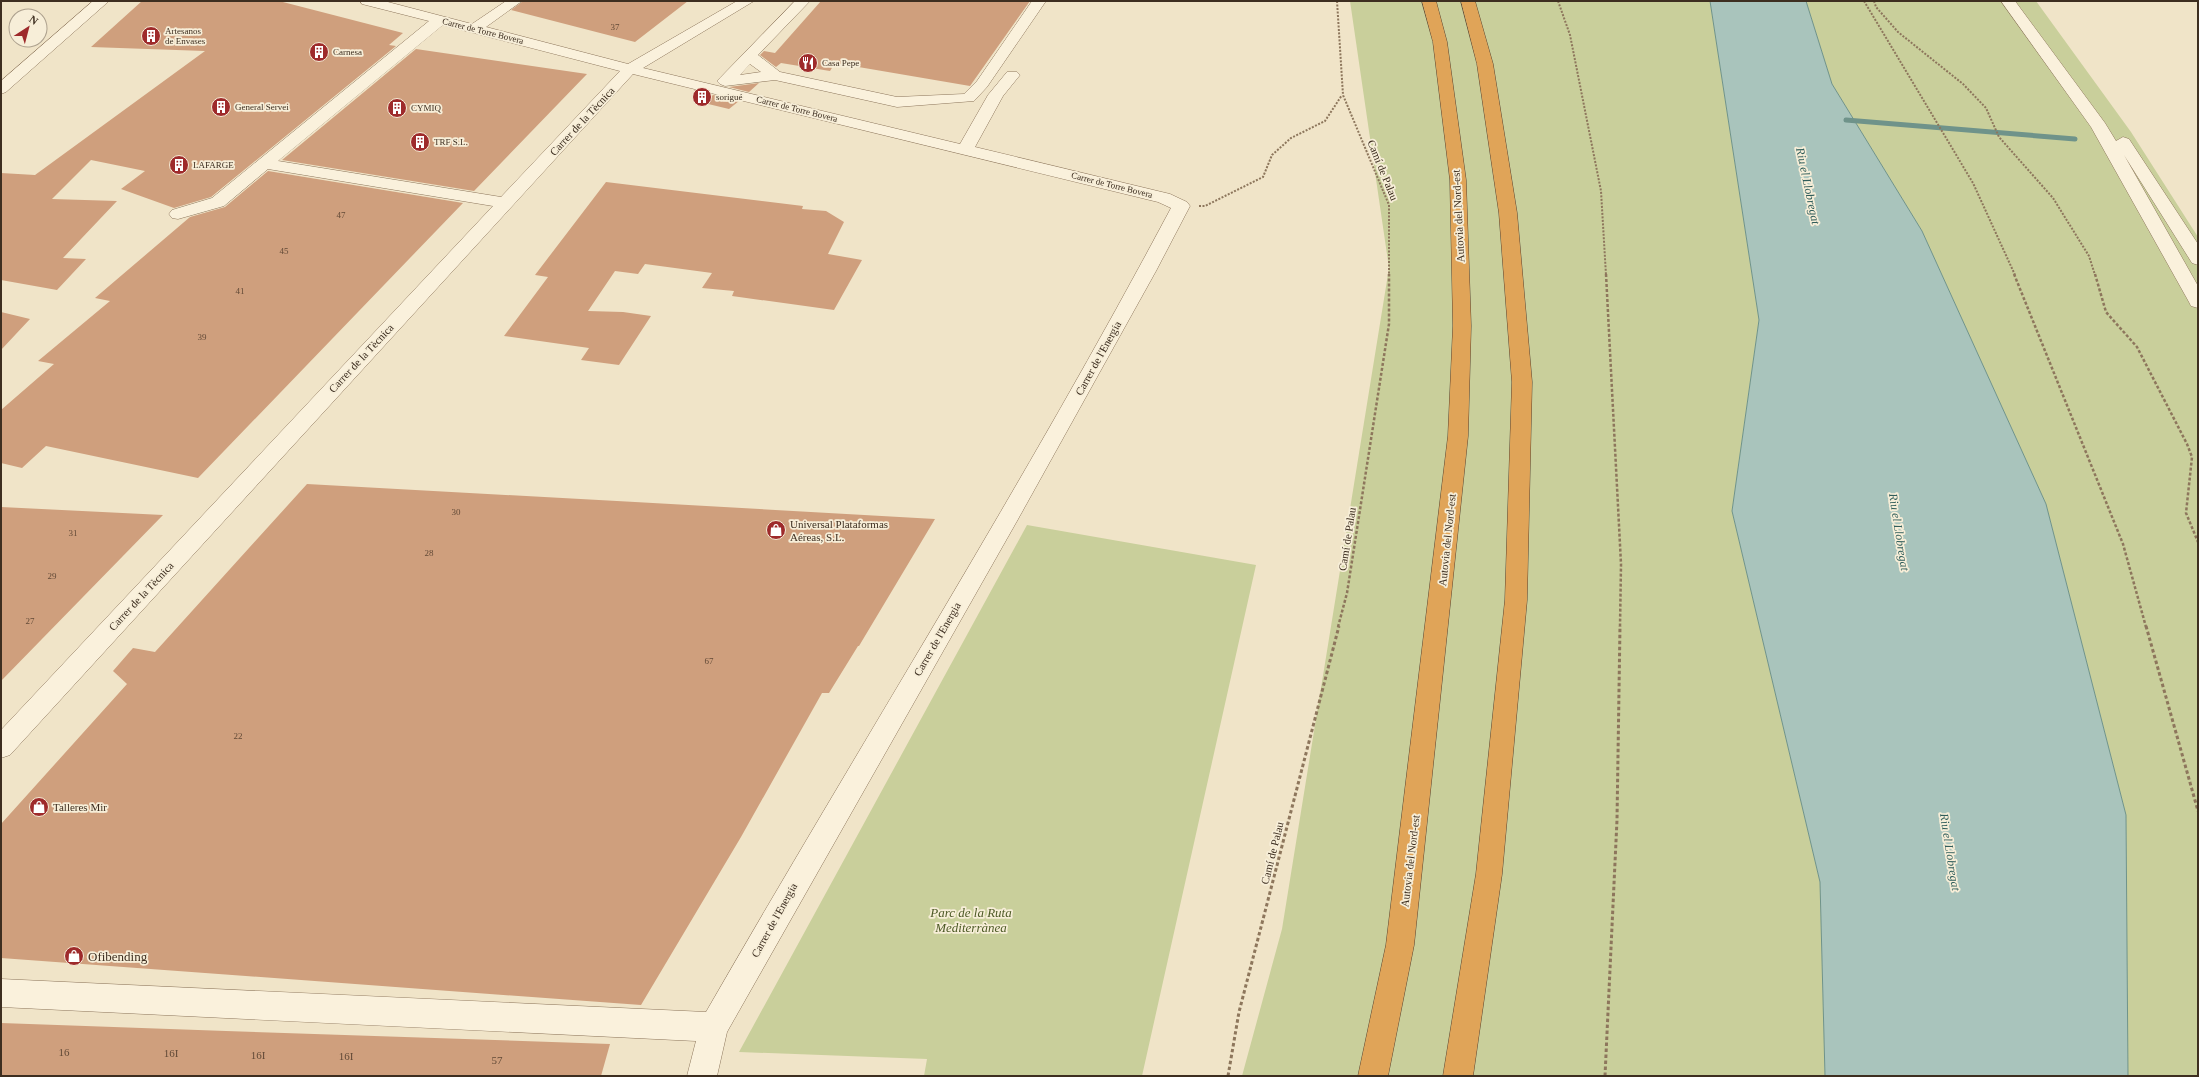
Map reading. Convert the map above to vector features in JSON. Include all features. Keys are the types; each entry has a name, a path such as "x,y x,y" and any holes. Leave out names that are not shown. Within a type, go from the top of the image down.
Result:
{"highway":[{"name":"Autovia del Nord-est","path":"1374,1076 1400,945 1443,581 1458,436 1462,326 1458,180 1440,42 1429,1"},
{"path":"1458,1076 1489,874 1516,600 1522,382 1507,205 1485,64 1468,1"}],"street":[{"path":"1,89 102,1"},
{"name":"Carrer de Torre Bovera","path":"367,1 630,68 721,85 965,150 1164,198 1181,206"},
{"path":"474,29 515,1"},
{"name":"Carrer de la Tècnica","path":"1,747 630,68 747,1"},
{"path":"721,85 802,1"},
{"path":"721,85 775,75 897,102 968,98 982,84 1039,1"},
{"path":"2008,1 2099,126 2198,302"},
{"path":"2025,1 2166,206 2198,259"},
{"path":"178,214 218,202 267,164 440,20"},
{"path":"750,56 775,75"},
{"path":"965,150 996,95 1012,75"},
{"path":"267,164 506,203"},
{"name":"Carrer de l'Energia","path":"702,1076 714,1027 784,902 1024,490 1181,206"},
{"path":"1,993 714,1027"}],"path":[{"name":"Camí de Palau","path":"1228,1076 1239,1012 1347,593 1389,324 1389,205 1343,95 1337,1"},
{"path":"1558,1 1570,35 1581,98 1601,191 1617,468 1621,564 1617,820 1605,1076"},
{"path":"1864,1 1973,183 2011,266 2123,544 2198,811"},
{"path":"1874,1 1876,7 1898,32 1963,84 1986,108 1999,137 2053,198 2090,256 2106,312 2137,347 2192,457 2186,513 2198,542"},
{"path":"1181,206 1205,206 1263,177 1272,156 1290,138 1325,121 1343,95"}],"green space":[{"path":"1350,1 1710,1 1759,320 1732,511 1820,882 1825,1076 1242,1076 1282,929 1389,268"},
{"path":"1806,1 2036,1 2131,132 2198,237 2198,1076 2128,1076 2126,815 2046,504 1922,231 1832,84"},
{"name":"Parc de la Ruta Mediterrànea","path":"1027,525 1256,565 1142,1076 924,1076 927,1059 739,1052"}],"water":[{"name":"Riu el Llobregat","path":"1710,1 1806,1 1832,84 1922,231 2046,504 2126,815 2128,1076 1825,1076 1820,882 1732,511 1759,320"}],"building":[{"path":"142,1 279,1 403,33 389,45 396,46 211,197 174,208 121,189 145,171 91,160 52,199 117,201 63,258 86,259 57,290 1,280 1,173 35,175 205,51 91,47"},
{"path":"523,1 688,1 635,42 511,10"},
{"path":"821,1 1030,1 970,86 835,63 830,71 781,63 776,67 760,55 764,51 775,53"},
{"path":"416,49 587,74 474,191 282,160"},
{"path":"759,83 749,92 729,87"},
{"path":"713,95 739,101 729,109 704,103"},
{"path":"268,171 463,203 198,478 46,446 22,468 1,463 1,410 54,364 38,361 110,301 95,298 190,217 225,207"},
{"path":"606,182 803,206 802,209 826,211 844,222 828,254 862,260 834,310 732,296 734,291 702,288 712,273 645,264 638,274 615,271 588,311 623,312 651,316 619,365 581,360 589,348 504,336 548,277 535,275"},
{"path":"1,312 30,319 1,350"},
{"path":"307,484 935,519 829,693 822,693 741,837 641,1005 1,958 1,824 127,684 113,671 133,648 155,652"},
{"path":"1,507 163,515 1,681"},
{"path":"1,1023 610,1044 601,1076 1,1076"}],"waterway":[{"path":"1846,120 2075,139"}],"place":[{"name":"Artesanos de Envases","path":"151,36"},
{"name":"Carnesa","path":"319,52"},
{"name":"Casa Pepe","path":"808,63"},
{"name":"sorigué","path":"702,97"},
{"name":"General Servei","path":"221,107"},
{"name":"CYMIQ","path":"397,108"},
{"name":"TRF S.L.","path":"420,142"},
{"name":"LAFARGE","path":"179,165"},
{"name":"Universal Plataformas Aéreas, S.L.","path":"776,530"},
{"name":"Talleres Mir","path":"39,807"},
{"name":"Ofibending","path":"74,956"}]}
